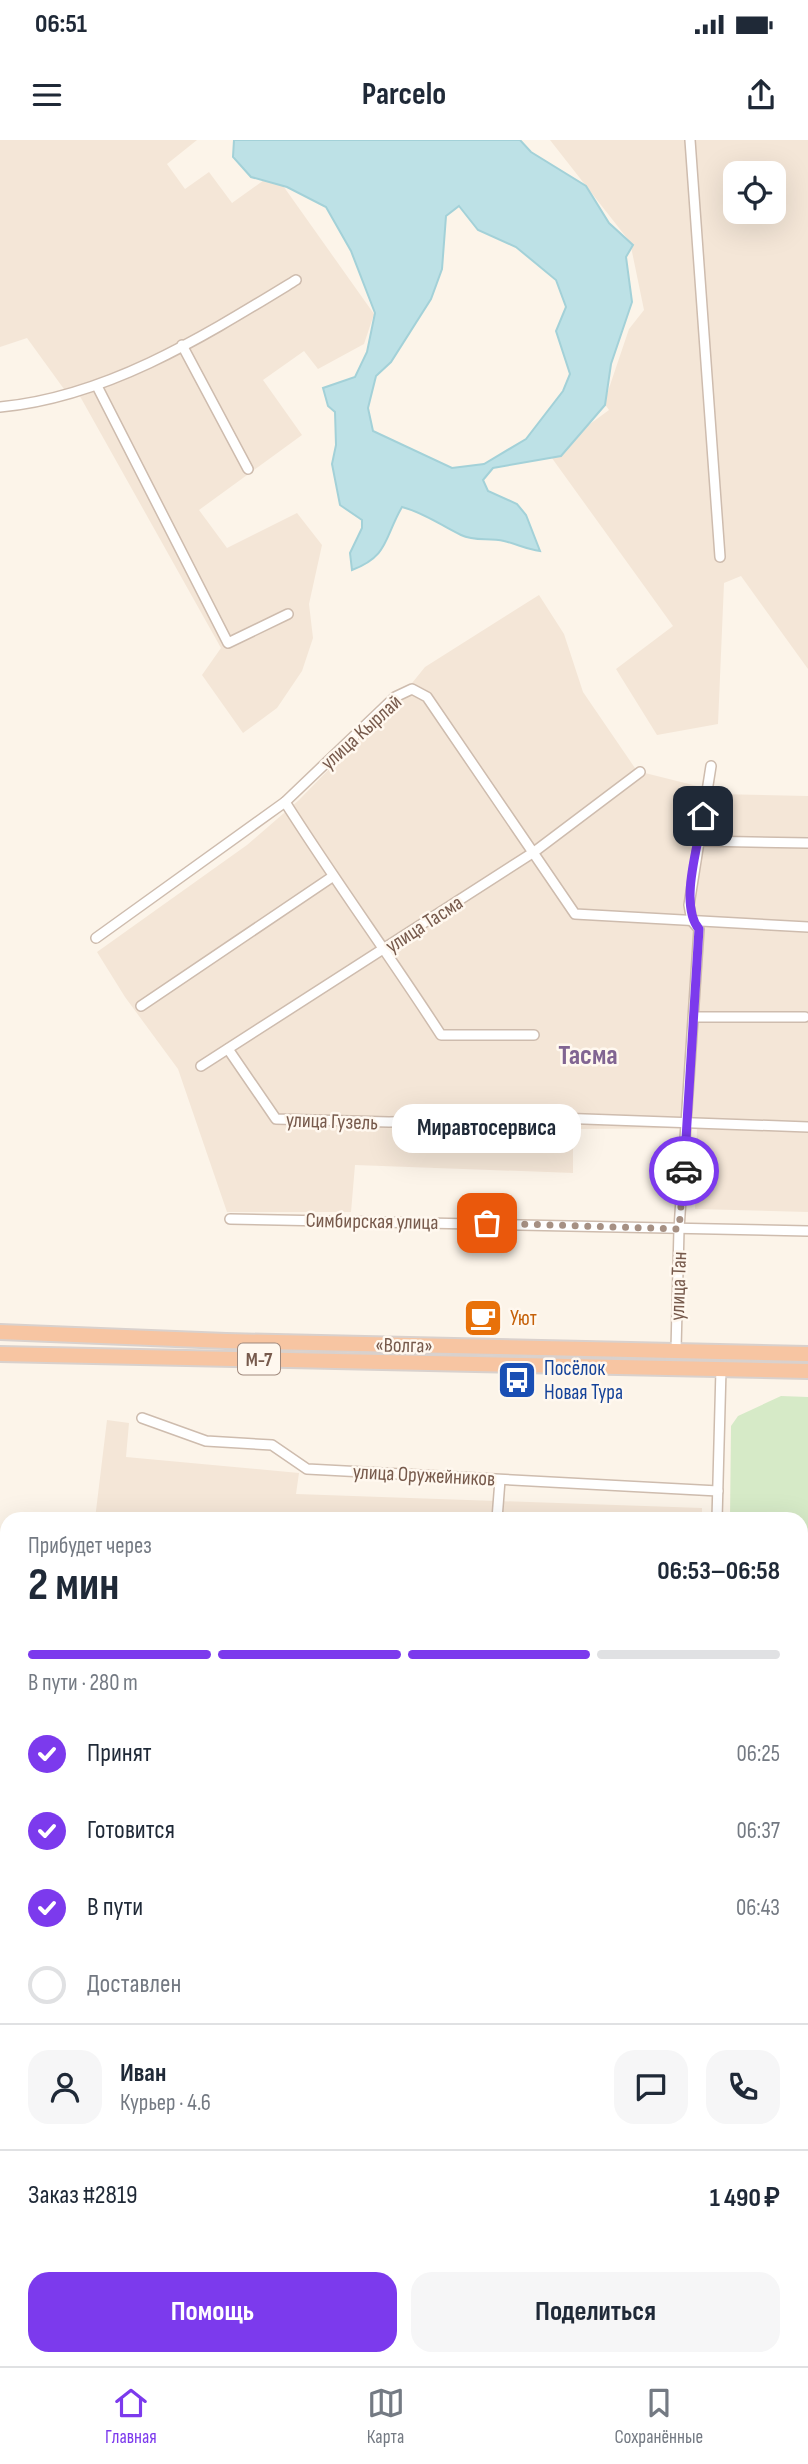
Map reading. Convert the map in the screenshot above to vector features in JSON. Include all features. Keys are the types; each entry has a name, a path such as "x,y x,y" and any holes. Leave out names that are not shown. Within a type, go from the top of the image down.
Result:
{"highway":[{"name":"«Волга»","path":"0,1332 226,1341 808,1354"},
{"name":"«Волга»","path":"0,1354 808,1371"}],"street":[{"path":"690,140 720,557"},
{"path":"0,407 20,405 97,386 182,345 296,280"},
{"path":"182,345 248,469"},
{"path":"97,386 228,643 288,614"},
{"name":"улица Кырлай","path":"96,939 285,802 395,697 412,689 427,697 575,914 692,921"},
{"name":"улица Тан","path":"676,1350 679,1229 699,929 692,921 689,905 711,766"},
{"name":"улица Тасма","path":"201,1066 386,950 534,852 640,772"},
{"path":"285,802 332,877 386,950 441,1035 534,1034"},
{"path":"699,841 808,843"},
{"path":"141,1006 332,877"},
{"path":"692,921 808,927"},
{"path":"694,1017 805,1017"},
{"name":"улица Гузель","path":"228,1049 276,1119 389,1122 557,1118 808,1127"},
{"name":"Симбирская улица","path":"230,1219 808,1231"},
{"path":"717,1512 721,1369"},
{"name":"улица Оружейников","path":"142,1418 206,1441 272,1444 307,1469 718,1491"},
{"path":"498,1512 500,1480"}],"shaded area":[{"path":"0,140 197,140 167,164 185,189 209,172 232,203 274,173 374,314 364,344 318,369 304,351 263,380 302,435 199,510 227,548 297,513 322,545 309,604 313,638 302,671 277,708 243,733 202,675 221,648 77,391 69,396 27,338 0,347"},
{"path":"550,140 808,140 808,669 741,576 724,583 718,724 657,735 616,669 673,626 549,454 609,410 604,403 629,329 644,310 630,242"},
{"path":"539,595 564,634 583,692 637,771 697,786 716,794 808,796 808,1212 695,1209 697,1128 573,1129 573,1173 355,1165 351,1212 227,1212 178,1069 125,997 97,952 247,845 299,800 408,688 425,667"},
{"path":"107,1420 129,1423 126,1457 299,1473 296,1494 702,1508 702,1512 96,1512"}],"green space":[{"path":"781,1396 808,1397 808,1512 730,1512 731,1426 738,1416"}],"water":[{"path":"234,140 520,140 531,152 586,186 609,223 633,245 626,257 632,302 611,364 605,405 561,456 493,468 483,480 488,491 517,504 526,515 540,551 509,542 466,537 402,507 379,552 364,565 352,570 350,553 362,528 362,520 340,505 332,464 336,445 335,412 328,406 323,388 355,377 367,352 375,313 351,251 326,207 287,187 251,177 233,157","holes":["459,206 478,230 516,247 556,280 566,307 556,331 570,374 563,391 526,439 484,464 452,468 373,431 368,408 376,376 391,362 431,299 442,269 446,216"]}],"way so far":[{"path":"487,1223 679,1229 684,1171"}],"place":[{"name":"Миравтосервиса","path":"487,1223"},
{"name":"Уют","path":"483,1318"},
{"name":"Посёлок Новая Тура","path":"517,1380"}],"district":[{"name":"Тасма","path":"588,1054"}],"route":[{"path":"684,1171 699,929 692,921 689,905 703,816"}]}
